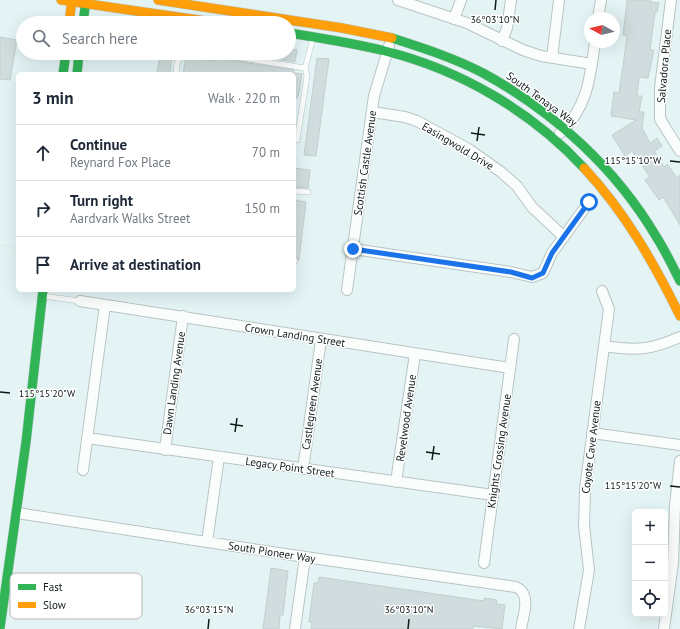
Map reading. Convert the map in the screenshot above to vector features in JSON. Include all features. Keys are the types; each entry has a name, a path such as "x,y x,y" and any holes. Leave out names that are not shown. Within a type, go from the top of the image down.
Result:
{"street":[{"path":"61,0 86,2 166,16"},
{"name":"South Tenaya Way","path":"158,0 263,16"},
{"path":"398,0 409,2 454,19 523,50 552,58 592,64"},
{"path":"454,19 461,0"},
{"path":"502,41 507,28 511,0"},
{"path":"552,58 559,0"},
{"path":"599,12 600,0"},
{"path":"70,16 72,1"},
{"path":"84,16 86,2"},
{"path":"670,5 680,11"},
{"name":"Salvadora Place","path":"670,5 660,88 660,119 680,151"},
{"name":"South Tenaya Way","path":"296,21 392,38 442,54 489,76 522,96 565,129 612,174 644,216 671,261 680,281"},
{"name":"South Tenaya Way","path":"296,34 388,51 437,68 482,89 516,108 555,139 598,181 643,244 680,316"},
{"name":"Scottish Castle Avenue","path":"347,290 377,83 392,38"},
{"path":"555,139 575,119 581,107 589,86 594,48"},
{"path":"63,72 65,60"},
{"path":"77,72 78,60"},
{"name":"Easingwold Drive","path":"372,112 405,117 417,121 486,160 517,186 532,207 564,237"},
{"path":"353,249 511,272 532,278 543,273 547,262 589,202"},
{"name":"Coyote Cave Avenue","path":"579,629 589,570 583,508 609,309 602,291"},
{"path":"0,628 17,513 42,293"},
{"name":"Crown Landing Street","path":"80,301 183,316 321,340 510,368"},
{"path":"83,470 105,305"},
{"name":"Dawn Landing Avenue","path":"165,450 183,316"},
{"path":"604,346 639,350 661,345 680,337"},
{"name":"Castlegreen Avenue","path":"302,469 321,340"},
{"name":"Knights Crossing Avenue","path":"484,563 514,340"},
{"name":"Revelwood Avenue","path":"396,482 415,354"},
{"path":"592,433 680,445"},
{"name":"Legacy Point Street","path":"87,438 493,495"},
{"path":"207,542 218,457"},
{"path":"664,629 677,532 676,487 680,461"},
{"name":"South Pioneer Way","path":"17,513 304,557 516,586 521,589 526,598 521,629"},
{"path":"295,629 304,557"}],"lane":[{"path":"296,140 307,76 306,68 313,37"},
{"path":"176,72 177,63 179,60"},
{"path":"254,60 306,68"},
{"path":"296,191 308,192"},
{"path":"42,293 80,301"}],"path":[{"path":"0,245 16,249"}],"building":[{"path":"627,0 651,0 650,2 659,3 657,12 655,12 650,50 654,50 648,78 639,77 637,96 642,96 639,112 644,112 642,128 650,143 657,138 662,146 654,151 664,167 667,164 677,178 680,175 680,225 663,197 659,200 645,180 650,177 632,151 625,156 612,135 636,120 611,116 614,92 619,93 623,66 627,36 623,35"},
{"path":"0,37 16,40 10,80 0,79"},
{"path":"317,58 329,59 316,156 304,155"},
{"path":"159,60 171,60 170,72 157,72"},
{"path":"185,60 228,60 294,70 294,72 183,72"},
{"path":"282,60 295,60 295,62"},
{"path":"296,73 302,74 298,98 296,98"},
{"path":"296,168 310,170 308,188 296,187"},
{"path":"296,200 306,202 299,260 296,258"},
{"path":"271,568 288,571 283,615 280,615 279,629 263,629"},
{"path":"319,577 484,601 484,598 497,600 496,604 505,605 502,629 473,626 473,629 311,629 312,623 309,622 314,583 318,583"}],"traffic: fast":[{"path":"84,16 86,0"},
{"path":"296,34 385,51 441,69 467,81 493,95 541,128 584,168"},
{"path":"392,38 450,58 483,73 509,88 558,124 603,165 641,212 660,243 680,281"},
{"path":"63,72 65,60"},
{"path":"77,72 78,60"},
{"path":"0,628 26,442 43,292"}],"traffic: slow":[{"path":"61,0 171,16"},
{"path":"70,16 72,0"},
{"path":"158,0 263,16"},
{"path":"296,21 392,38"},
{"path":"584,168 626,220 649,257 680,316"}],"route":[{"path":"353,249 511,272 532,278 543,273 552,253 589,202"}]}
